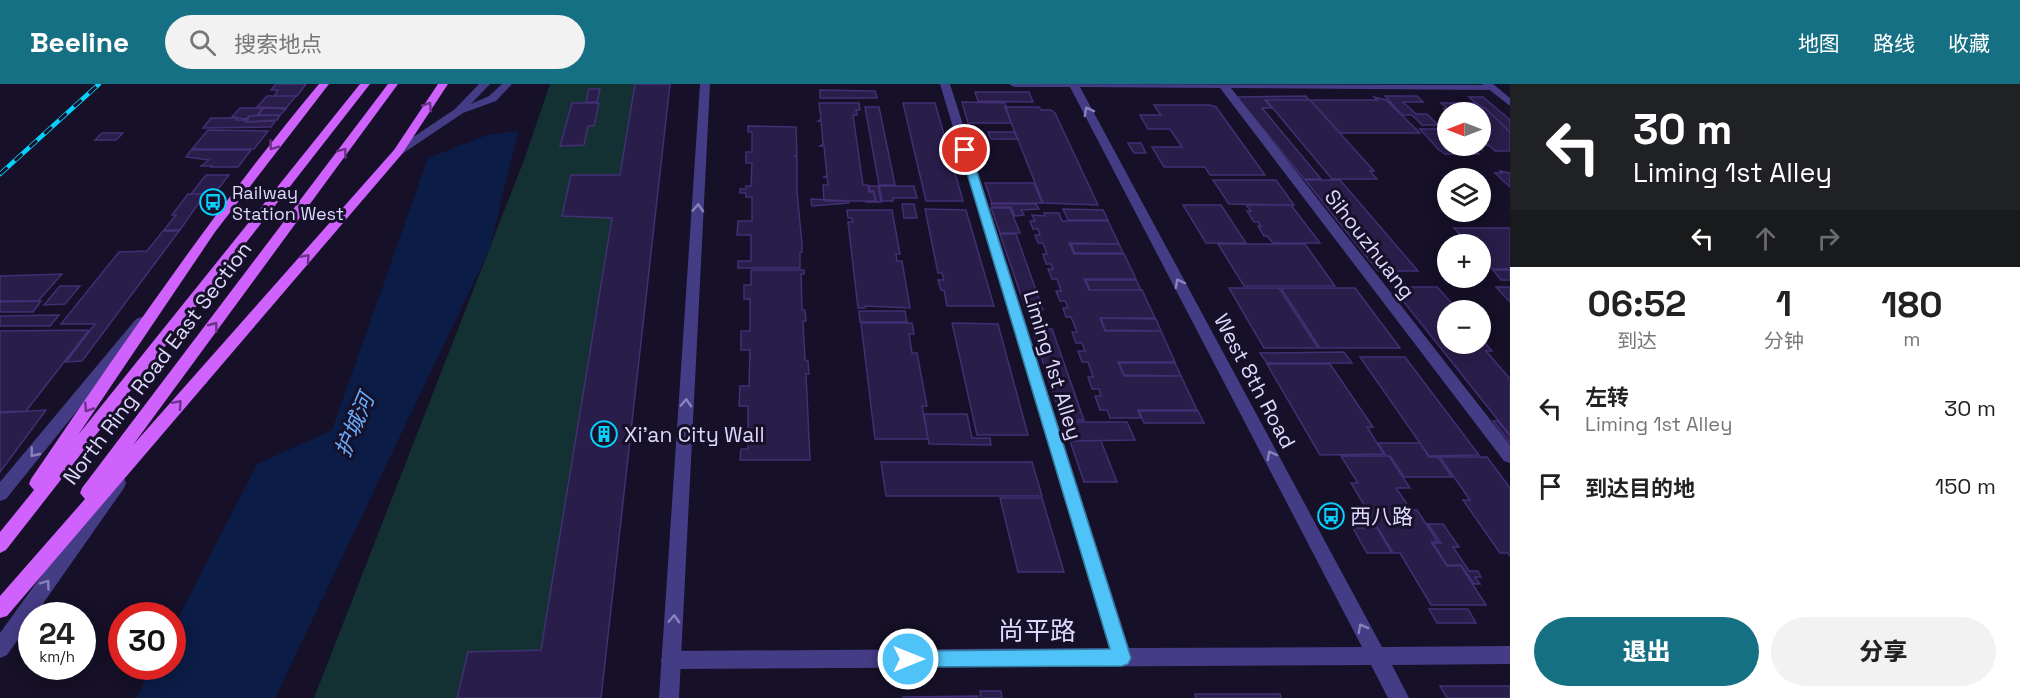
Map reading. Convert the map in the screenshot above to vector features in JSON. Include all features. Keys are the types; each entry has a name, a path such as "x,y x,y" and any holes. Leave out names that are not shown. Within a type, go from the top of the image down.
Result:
{"main road":[{"path":"0,539 164,294 284,131 324,84"},
{"name":"North Ring Road East Section","path":"0,545 365,84"},
{"name":"North Ring Road East Section","path":"0,610 393,84"},
{"path":"15,591 398,152 442,84"}],"street":[{"path":"398,152 459,111 485,84"},
{"path":"459,111 497,97 507,84"},
{"path":"669,698 705,84"},
{"name":"Liming 1st Alley","path":"945,84 1122,658"},
{"path":"1014,84 1489,86 1510,103"},
{"name":"Sihouzhuang","path":"1222,84 1510,457"},
{"name":"West 8th Road","path":"1074,85 1399,698"},
{"path":"0,494 164,294"},
{"path":"0,649 161,423"},
{"name":"尚平路","path":"671,660 1510,655"}],"green space":[{"path":"550,84 635,84 620,175 571,175 562,215 612,218 541,650 468,652 457,698 314,698 524,160"}],"water":[{"name":"护城河","path":"518,131 490,248 275,698 136,698 146,680 186,680 186,603 257,464 332,430 428,158 487,135"}],"building":[{"path":"276,84 306,84 297,96 274,96 278,90 271,90"},
{"name":"Xi'an City Wall","path":"635,84 670,84 601,698 457,698 468,652 541,650 612,218 562,216 571,175 620,175"},
{"path":"589,89 600,89 597,102 586,102"},
{"path":"820,90 875,91 877,98 820,98"},
{"path":"975,92 1029,92 1033,102 978,101"},
{"path":"267,96 296,96 286,108 257,107"},
{"path":"1306,96 1309,100 1265,100 1272,108 1262,108 1321,179 1304,179 1237,97"},
{"path":"1385,96 1417,96 1423,102 1403,102 1416,114 1427,114 1437,125 1422,125 1412,115 1402,115"},
{"path":"1374,97 1386,100 1420,133 1340,133 1310,100 1377,100"},
{"path":"1469,97 1483,97 1489,102 1475,102"},
{"path":"1266,100 1310,100 1374,171 1370,171 1377,179 1332,179"},
{"path":"962,102 1005,103 1011,123 968,123"},
{"path":"572,103 599,103 594,126 588,126 584,145 560,146"},
{"path":"819,103 859,103 860,110 856,110 857,115 853,115 863,185 868,185 869,192 874,192 875,201 824,201 823,185 828,185 827,177 823,177 827,176 824,146 820,146 823,144 821,121 818,121 821,119"},
{"path":"903,103 935,103 963,201 926,201"},
{"path":"1491,104 1510,120 1510,132 1491,114"},
{"path":"1154,105 1210,105 1216,107 1265,175 1210,175 1205,167 1164,167 1152,147 1182,147 1170,129 1148,129 1140,115 1161,115"},
{"path":"865,107 879,107 895,185 879,185"},
{"path":"1005,107 1039,107 1041,110 1051,110 1055,113 1098,205 1043,203"},
{"path":"240,108 263,108 257,115 246,119 232,117"},
{"path":"264,108 286,109 280,115 258,115"},
{"path":"1491,114 1510,132 1510,151 1495,151 1491,147"},
{"path":"280,115 277,120 246,122 250,116"},
{"path":"211,118 238,118 236,120 246,120 245,122 275,121 271,127 203,128"},
{"path":"748,126 796,127 797,156 795,156 802,244 800,268 738,268 738,261 751,261 751,235 737,235 738,221 752,221 752,197 746,197 746,193 740,193 740,189 751,186 752,163 746,163 746,152 752,152 752,132 748,132"},
{"path":"1420,129 1437,129 1437,148"},
{"path":"208,130 268,131 254,149 192,149"},
{"path":"988,132 1014,132 1018,139 991,139"},
{"path":"102,133 123,133 116,140 95,140"},
{"path":"1128,143 1141,143 1146,153 1134,153"},
{"path":"191,150 251,150 238,167 211,167 201,166 209,160 186,157"},
{"path":"1500,171 1510,173 1510,187 1495,173 1502,173"},
{"path":"206,175 229,175 214,194 191,194"},
{"path":"1213,180 1276,180 1294,205 1229,204"},
{"path":"1305,180 1340,180 1418,271 1378,271"},
{"path":"985,183 1034,183 1042,203 992,203"},
{"path":"869,186 878,186 881,202 865,202 876,201 874,191 870,191"},
{"path":"879,186 914,186 917,198 893,198 893,201 882,201"},
{"path":"188,194 205,194 180,230 164,230 176,215 172,215"},
{"path":"811,199 849,201 849,203 812,206"},
{"path":"902,204 914,204 917,218 904,218"},
{"path":"991,204 1036,204 1039,209 1021,210 1024,215 1015,216 1011,207 992,207"},
{"path":"1183,205 1221,205 1246,243 1206,243"},
{"path":"1246,205 1291,205 1320,243 1273,243 1267,236 1264,236 1258,222 1254,222 1247,211 1251,211"},
{"path":"991,208 1010,208 1020,233 1000,233"},
{"path":"925,209 966,210 994,306 947,306 944,290 941,290 938,280 944,280 942,273 938,273"},
{"path":"1063,209 1103,210 1108,220 1068,220"},
{"path":"847,210 892,210 900,254 896,254 897,261 902,261 910,308 865,306 865,308 858,308 848,222 853,222 852,218 848,218"},
{"path":"1044,213 1059,213 1062,221 1108,221 1119,244 1069,243 1074,254 1124,254 1136,279 1084,279 1089,290 1142,290 1155,318 1100,318 1105,331 1161,331 1175,362 1118,362 1124,376 1181,376 1197,410 1138,410 1141,418 1110,418 1107,410 1100,410 1095,396 1101,396 1099,389 1092,389 1088,377 1093,377 1088,362 1082,362 1078,351 1085,351 1082,343 1076,343 1072,332 1077,332 1071,317 1066,317 1063,308 1068,308 1065,301 1060,301 1056,291 1061,291 1057,279 1052,279 1048,269 1053,269 1051,264 1046,264 1043,254 1047,254 1043,243 1038,243 1035,235 1040,235 1038,229 1033,229 1030,221 1035,221 1032,215 1045,216"},
{"path":"1454,228 1510,228 1510,269 1491,268 1491,234 1460,234"},
{"path":"163,231 179,231 82,361 66,362 95,324 61,324 119,252 147,251"},
{"path":"1000,234 1016,234 1043,310 1026,310"},
{"path":"1071,244 1119,244 1123,253 1075,253"},
{"path":"1218,244 1305,244 1335,286 1244,286"},
{"path":"751,270 804,270 804,274 801,274 802,310 805,310 806,321 803,321 805,360 808,361 809,374 806,374 810,460 740,460 741,449 748,449 748,406 739,406 740,386 749,386 750,350 741,350 741,331 750,331 750,299 744,299 744,285 751,285"},
{"path":"1493,270 1510,270 1510,280 1501,280"},
{"path":"62,274 38,301 0,301 0,276"},
{"path":"1086,280 1136,280 1141,290 1090,290"},
{"path":"60,286 80,286 65,304 44,305"},
{"path":"1392,287 1437,287 1449,300 1437,300 1437,343"},
{"path":"1496,287 1510,287 1510,302"},
{"path":"1229,288 1279,288 1318,348 1264,348"},
{"path":"1281,288 1355,288 1400,348 1320,348"},
{"path":"41,301 33,312 0,312 0,302"},
{"path":"859,311 905,311 907,322 860,322"},
{"path":"59,315 50,326 0,326 0,316"},
{"path":"1101,318 1156,319 1161,331 1105,330"},
{"path":"861,323 912,323 914,334 909,334 912,353 917,353 927,406 922,406 928,439 875,439"},
{"path":"952,323 998,324 1028,435 977,435"},
{"path":"1032,329 1052,329 1084,420 1062,420"},
{"path":"89,330 26,411 0,412 0,331"},
{"path":"1344,352 1352,363 1267,363 1260,353"},
{"path":"1445,354 1489,354 1510,379 1510,435"},
{"path":"1360,357 1405,357 1479,455 1429,456"},
{"path":"1119,363 1175,363 1181,376 1124,375"},
{"path":"1267,364 1330,364 1373,427 1367,427 1384,454 1320,455"},
{"path":"46,410 0,472 0,413"},
{"path":"1139,411 1198,411 1204,423 1144,423"},
{"path":"924,414 967,414 972,438 990,438 991,445 929,444"},
{"path":"1493,421 1498,421 1510,436 1510,443"},
{"path":"1063,422 1127,422 1135,440 1069,441"},
{"path":"1070,441 1101,441 1117,482 1084,482"},
{"path":"1378,443 1420,443 1429,457 1438,457 1452,477 1404,477"},
{"path":"1341,456 1389,456 1410,488 1396,488 1411,510 1417,510 1438,542 1431,542 1447,566 1461,566 1486,605 1431,605 1400,553 1393,553 1351,483 1358,483"},
{"path":"1440,457 1487,457 1510,488 1510,556 1508,553 1500,553 1463,500 1470,500"},
{"path":"881,462 1032,462 1042,496 886,496"},
{"path":"1000,498 1042,498 1064,572 1018,572"},
{"path":"1428,524 1443,524 1459,547 1453,547 1469,571 1478,571 1481,577 1475,577 1480,584 1474,584 1461,565 1447,565 1433,543 1441,543"},
{"path":"1353,528 1377,528 1392,553 1367,553"},
{"path":"1429,609 1468,609 1476,623 1437,623"},
{"path":"1440,686 1510,686 1510,698 1447,698"},
{"path":"980,691 1001,691 1002,698 981,698"},
{"path":"1195,694 1280,694 1281,698 1196,698"},
{"path":"978,696 978,698 902,697"}],"railway":[{"path":"0,174 99,84"}],"place":[{"name":"Railway Station West","path":"213,202"},
{"name":"Xi'an City Wall","path":"604,434"},
{"name":"西八路","path":"1331,516"}],"route":[{"path":"908,659 1122,658 965,150"}]}
